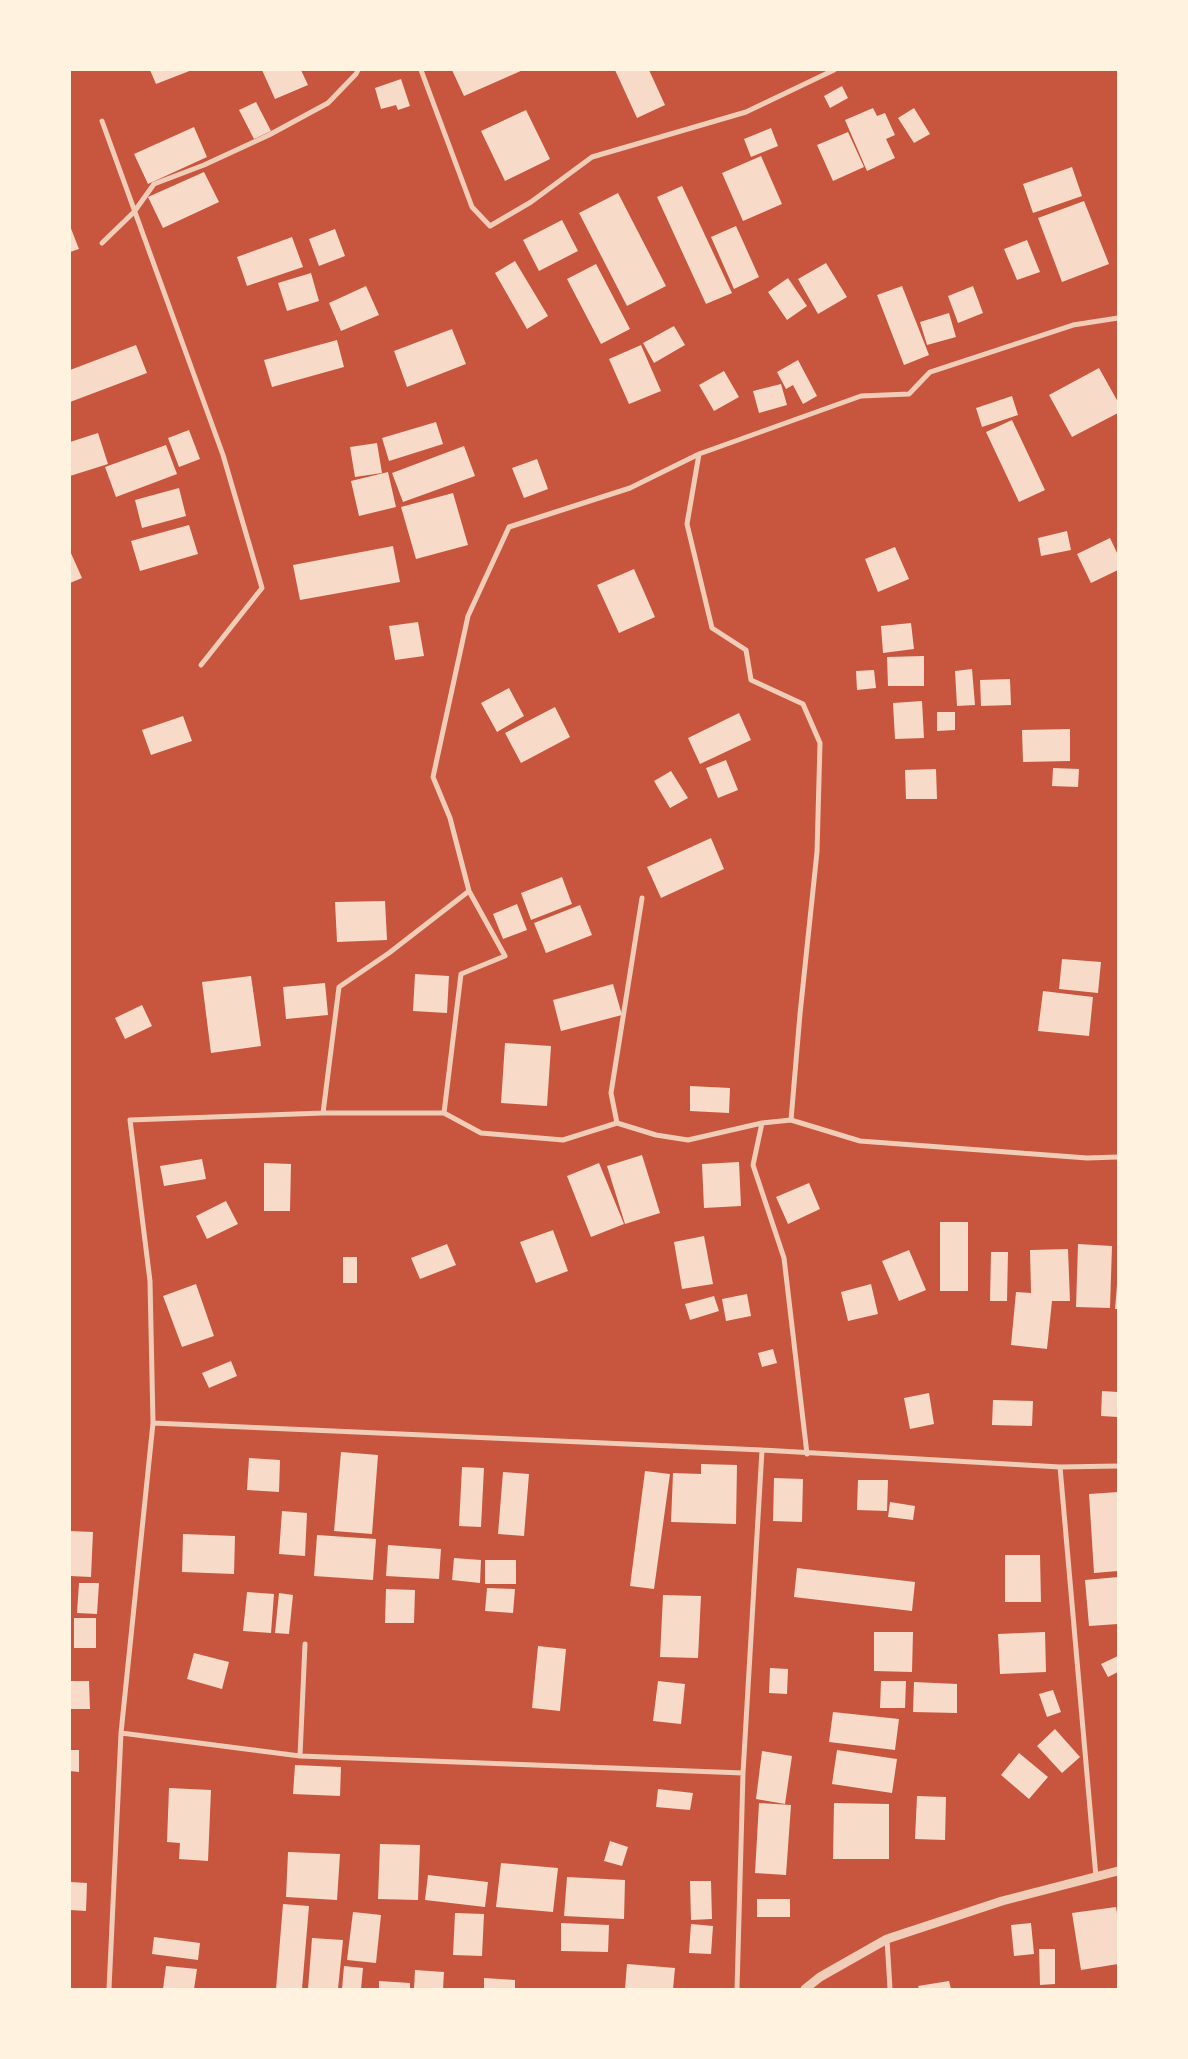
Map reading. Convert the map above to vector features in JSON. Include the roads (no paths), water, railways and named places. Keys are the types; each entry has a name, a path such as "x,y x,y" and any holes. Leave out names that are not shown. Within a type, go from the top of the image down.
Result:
{"street":[{"path":"102,243 134,212 154,184 204,166 269,135 328,103 358,70"},
{"path":"421,70 472,207 490,226 531,202 592,157 746,112 834,70"},
{"path":"102,121 223,455 262,588 201,665"},
{"path":"444,1113 461,974 505,956 470,891 450,818 433,777 468,616 509,527 630,488 699,454 861,396 909,394 930,372 1073,325 1118,318"},
{"path":"699,454 687,524 712,628 746,650 751,680 803,704 820,743 816,852 791,1120"},
{"path":"323,1113 339,987 389,953 470,891"},
{"path":"617,1123 611,1093 642,898"},
{"path":"109,1989 121,1733 153,1423 150,1281 130,1120 323,1113 444,1113 481,1133 563,1140 617,1123 656,1135 688,1140 762,1123 791,1120 860,1141 1087,1158 1118,1157"},
{"path":"762,1123 753,1165 784,1258 807,1454"},
{"path":"153,1423 762,1450 1060,1467 1118,1466"},
{"path":"737,1989 743,1773 762,1450"},
{"path":"1060,1467 1096,1876"},
{"path":"300,1756 305,1644"},
{"path":"121,1733 300,1756 743,1773"},
{"path":"805,1989 820,1977 887,1939 1002,1901 1118,1871"},
{"path":"887,1939 890,1989"}]}
